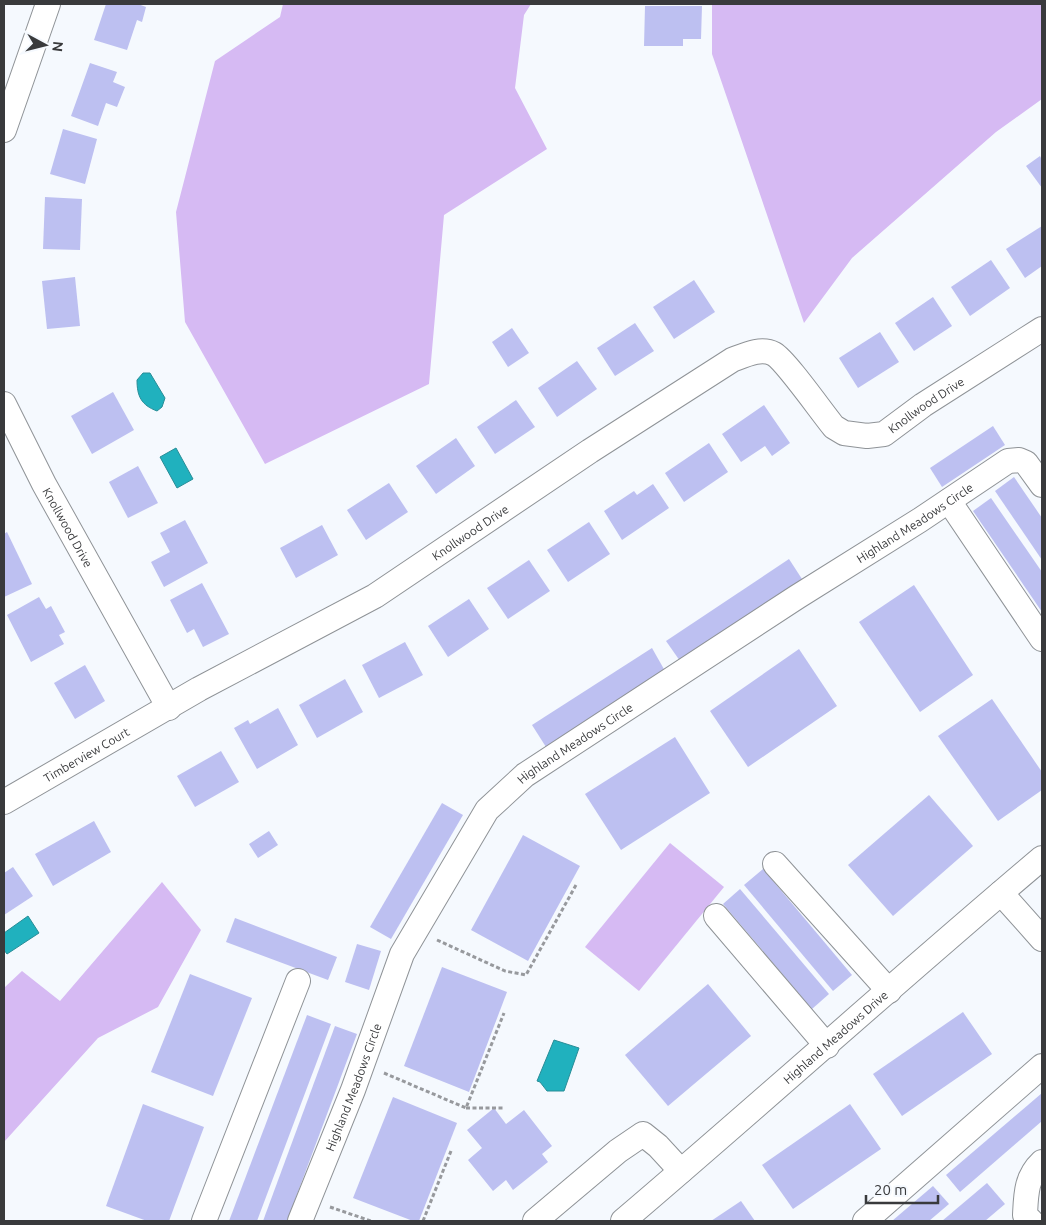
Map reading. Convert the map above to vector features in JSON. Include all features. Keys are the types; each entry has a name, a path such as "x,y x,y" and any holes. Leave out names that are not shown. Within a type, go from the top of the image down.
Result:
{"street":[{"path":"4,130 48,4"},
{"name":"Knollwood Drive","path":"4,404 44,484 169,708 374,596 590,451 732,360 752,352 774,354 834,428 844,433 867,436 884,434 923,405 1042,329"},
{"name":"Highland Meadows Circle","path":"300,1221 362,1064 402,954 487,810 525,775 1008,461 1019,460 1026,463 1042,485"},
{"path":"949,501 1042,639"},
{"name":"Timberview Court","path":"4,802 169,708"},
{"path":"1042,858 1001,893 1042,939"},
{"path":"775,864 888,991"},
{"name":"Highland Meadows Drive","path":"623,1221 827,1046 1001,893"},
{"path":"716,916 827,1046"},
{"path":"204,1221 298,981"},
{"path":"865,1221 1042,1066"},
{"path":"535,1221 618,1151 643,1134 658,1146 681,1171"},
{"path":"1021,1219 1029,1179 1033,1170 1042,1162"}],"path":[{"path":"416,930 505,971 526,975 576,886"},
{"path":"466,1108 504,1013"},
{"path":"362,1064 466,1108 503,1108"},
{"path":"423,1221 451,1151"},
{"path":"308,1200 371,1221"}],"shaded area":[{"path":"283,4 531,4 524,15 515,88 547,149 444,215 429,384 265,464 185,322 176,212 215,61 280,17"},
{"path":"712,4 1042,4 1042,99 996,132 852,258 804,323 712,54"},
{"path":"670,843 724,887 639,991 585,947"},
{"path":"162,882 201,930 158,1007 98,1038 4,1142 4,988 22,971 60,1001"}],"water":[{"path":"143,373 150,373 165,398 162,407 157,411 147,406 139,395 137,380"},
{"path":"176,448 193,479 177,488 160,457"},
{"path":"28,916 39,933 7,954 4,950 4,933"},
{"path":"554,1040 579,1048 564,1091 547,1091 537,1081"}],"building":[{"path":"106,4 138,4 146,7 142,22 137,20 127,50 94,40"},
{"path":"645,6 702,6 701,39 683,39 683,46 644,46"},
{"path":"90,63 117,72 113,82 125,87 117,107 106,103 98,126 71,116"},
{"path":"63,129 97,139 85,184 50,174"},
{"path":"1040,156 1042,160 1042,188 1026,166"},
{"path":"45,197 82,199 80,250 43,249"},
{"path":"1042,226 1042,266 1025,278 1006,249"},
{"path":"991,260 1010,288 970,316 951,287"},
{"path":"75,277 80,326 47,329 42,281"},
{"path":"694,280 715,312 674,339 653,307"},
{"path":"933,297 952,326 914,351 895,323"},
{"path":"635,323 654,351 615,376 597,348"},
{"path":"512,328 529,353 508,367 492,342"},
{"path":"880,332 899,362 858,388 839,358"},
{"path":"577,361 597,389 557,417 538,388"},
{"path":"113,392 134,430 92,454 71,416"},
{"path":"516,400 535,427 495,454 477,427"},
{"path":"764,405 790,443 772,456 765,446 741,462 722,434"},
{"path":"993,426 1005,445 942,487 930,468"},
{"path":"456,438 475,466 436,494 416,466"},
{"path":"709,443 728,472 684,502 665,473"},
{"path":"138,466 158,503 128,518 109,482"},
{"path":"1014,477 1042,518 1042,560 995,491"},
{"path":"389,483 408,512 366,540 347,510"},
{"path":"653,484 669,508 622,540 604,511 634,491 637,495"},
{"path":"991,498 1042,572 1042,612 973,511"},
{"path":"185,520 208,563 164,587 151,562 170,552 160,533"},
{"path":"589,522 610,554 568,582 547,550"},
{"path":"322,525 338,555 296,578 280,548"},
{"path":"7,532 32,584 4,597 4,534"},
{"path":"789,559 802,579 680,661 666,641"},
{"path":"529,560 550,591 508,619 487,588"},
{"path":"202,583 229,634 203,647 194,629 187,633 170,600"},
{"path":"914,585 973,675 920,712 859,622"},
{"path":"39,597 46,609 51,606 65,632 59,635 64,644 31,662 7,615"},
{"path":"469,599 489,629 448,657 428,626"},
{"path":"405,642 423,675 379,698 362,665"},
{"path":"652,648 665,671 546,747 532,725"},
{"path":"799,649 837,706 748,767 710,711"},
{"path":"85,665 105,701 75,719 54,683"},
{"path":"345,679 363,712 317,738 299,705"},
{"path":"992,699 1042,772 1042,790 998,821 938,736"},
{"path":"278,708 298,745 257,769 234,728 248,720 250,724"},
{"path":"675,737 710,793 621,850 585,794"},
{"path":"221,751 239,782 195,807 177,776"},
{"path":"929,795 973,846 893,916 848,865"},
{"path":"442,803 463,815 391,939 370,927"},
{"path":"94,821 111,852 53,886 35,854"},
{"path":"269,831 278,845 258,858 249,844"},
{"path":"523,835 580,866 528,961 471,930"},
{"path":"13,867 33,896 4,915 4,873"},
{"path":"763,869 852,975 833,991 744,885"},
{"path":"740,889 829,994 812,1009 723,904"},
{"path":"235,918 337,957 328,980 226,942"},
{"path":"357,944 381,951 369,990 345,982"},
{"path":"442,967 507,992 469,1092 404,1066"},
{"path":"190,974 252,998 213,1096 151,1072"},
{"path":"708,984 751,1036 668,1106 625,1055"},
{"path":"963,1012 992,1054 902,1116 873,1074"},
{"path":"307,1015 331,1024 257,1221 229,1221"},
{"path":"335,1026 357,1034 287,1221 263,1221"},
{"path":"1042,1093 1042,1121 960,1192 946,1175"},
{"path":"393,1097 457,1123 419,1221 413,1221 353,1198"},
{"path":"143,1104 204,1127 169,1221 147,1221 106,1206"},
{"path":"850,1104 881,1149 793,1209 762,1165"},
{"path":"494,1108 506,1124 524,1110 552,1146 542,1154 548,1162 513,1190 506,1180 493,1191 468,1160 482,1148 467,1130"},
{"path":"987,1183 1005,1204 985,1221 942,1221"},
{"path":"933,1186 949,1204 929,1221 892,1221"},
{"path":"741,1201 755,1221 711,1221"}]}
